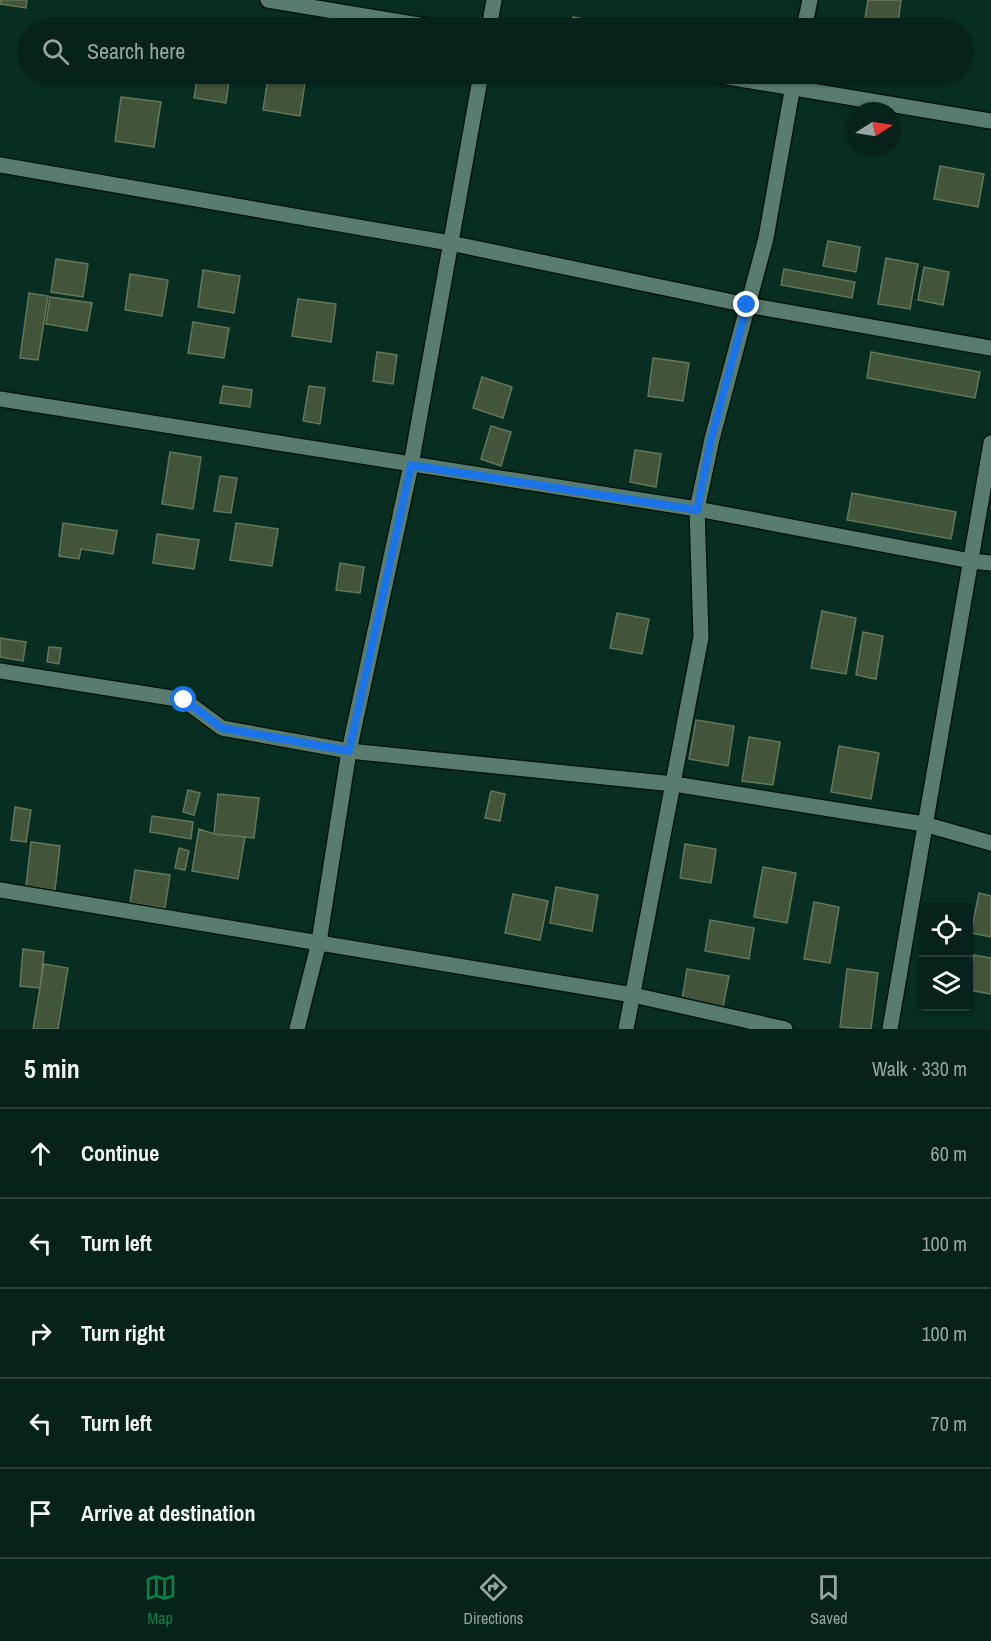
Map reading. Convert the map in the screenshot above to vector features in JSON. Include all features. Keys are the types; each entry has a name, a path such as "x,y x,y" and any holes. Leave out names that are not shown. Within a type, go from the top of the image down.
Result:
{"street":[{"path":"268,0 376,18"},
{"path":"491,18 495,0"},
{"path":"806,18 810,0"},
{"path":"297,1029 319,942 349,751 411,465 479,84"},
{"path":"626,1029 701,637 697,510 711,439 766,238 792,84"},
{"path":"812,84 991,121"},
{"path":"0,165 450,243 747,305 991,348"},
{"path":"0,399 697,510 971,561 991,562"},
{"path":"890,1029 991,443"},
{"path":"0,671 184,700 222,728 349,751 674,784 924,824 991,843"},
{"path":"0,890 633,995 785,1029"}],"building":[{"path":"1,0 27,0 26,8 0,4"},
{"path":"868,0 901,0 899,18 865,18"},
{"path":"196,84 229,84 226,103 194,98"},
{"path":"267,84 305,84 300,116 263,110"},
{"path":"121,97 161,102 154,147 115,141"},
{"path":"940,166 984,174 978,207 934,199"},
{"path":"828,241 860,247 856,272 823,266"},
{"path":"886,258 918,264 910,309 878,304"},
{"path":"56,259 88,264 83,297 51,292"},
{"path":"924,267 949,272 943,305 918,300"},
{"path":"784,269 855,282 852,298 781,285"},
{"path":"203,270 240,276 234,313 198,307"},
{"path":"130,274 168,280 162,316 125,310"},
{"path":"29,293 48,296 38,360 20,358"},
{"path":"50,297 92,303 87,331 46,324"},
{"path":"298,299 336,304 331,342 292,336"},
{"path":"193,322 229,328 224,358 188,353"},
{"path":"377,352 397,355 393,384 373,381"},
{"path":"871,352 980,372 975,398 867,378"},
{"path":"653,358 689,363 683,401 648,396"},
{"path":"482,377 512,387 503,418 473,408"},
{"path":"223,386 252,390 250,407 220,403"},
{"path":"309,386 325,388 320,424 303,421"},
{"path":"491,426 511,432 501,466 481,459"},
{"path":"635,450 661,454 656,487 630,482"},
{"path":"170,452 201,457 193,509 162,504"},
{"path":"220,476 237,478 231,513 214,511"},
{"path":"852,493 956,512 951,539 847,520"},
{"path":"63,523 117,531 113,554 81,549 79,559 59,556"},
{"path":"236,523 278,529 272,566 230,560"},
{"path":"157,534 199,540 194,569 153,563"},
{"path":"340,563 364,567 360,593 336,590"},
{"path":"822,611 856,618 846,674 811,668"},
{"path":"617,613 649,619 642,654 610,648"},
{"path":"863,632 883,636 876,679 856,675"},
{"path":"0,638 26,642 23,661 0,657"},
{"path":"49,647 61,648 59,664 47,662"},
{"path":"696,720 734,726 728,766 689,759"},
{"path":"749,737 780,742 773,785 742,781"},
{"path":"839,746 879,753 871,799 831,792"},
{"path":"188,790 200,793 194,815 183,812"},
{"path":"491,791 505,794 500,821 485,818"},
{"path":"218,794 259,798 254,838 214,834"},
{"path":"15,807 31,810 26,842 11,840"},
{"path":"152,816 193,822 191,839 150,832"},
{"path":"199,829 214,834 245,837 238,879 192,871"},
{"path":"31,842 60,846 55,890 26,886"},
{"path":"685,844 716,849 711,883 680,878"},
{"path":"179,848 189,851 185,870 175,868"},
{"path":"763,867 796,873 787,923 754,917"},
{"path":"135,870 170,875 165,908 130,903"},
{"path":"556,887 598,895 592,931 550,923"},
{"path":"979,893 991,896 991,937 973,933"},
{"path":"513,894 548,901 540,940 505,933"},
{"path":"814,902 839,907 830,963 804,959"},
{"path":"710,920 754,928 749,959 705,951"},
{"path":"23,949 44,952 40,988 20,986"},
{"path":"974,955 991,958 991,994 973,991"},
{"path":"44,964 68,968 58,1029 33,1029"},
{"path":"687,969 729,976 723,1007 682,1000"},
{"path":"847,969 878,973 871,1029 840,1027"}],"route":[{"path":"184,700 222,728 349,751 411,465 697,510 711,439 747,305"}]}
